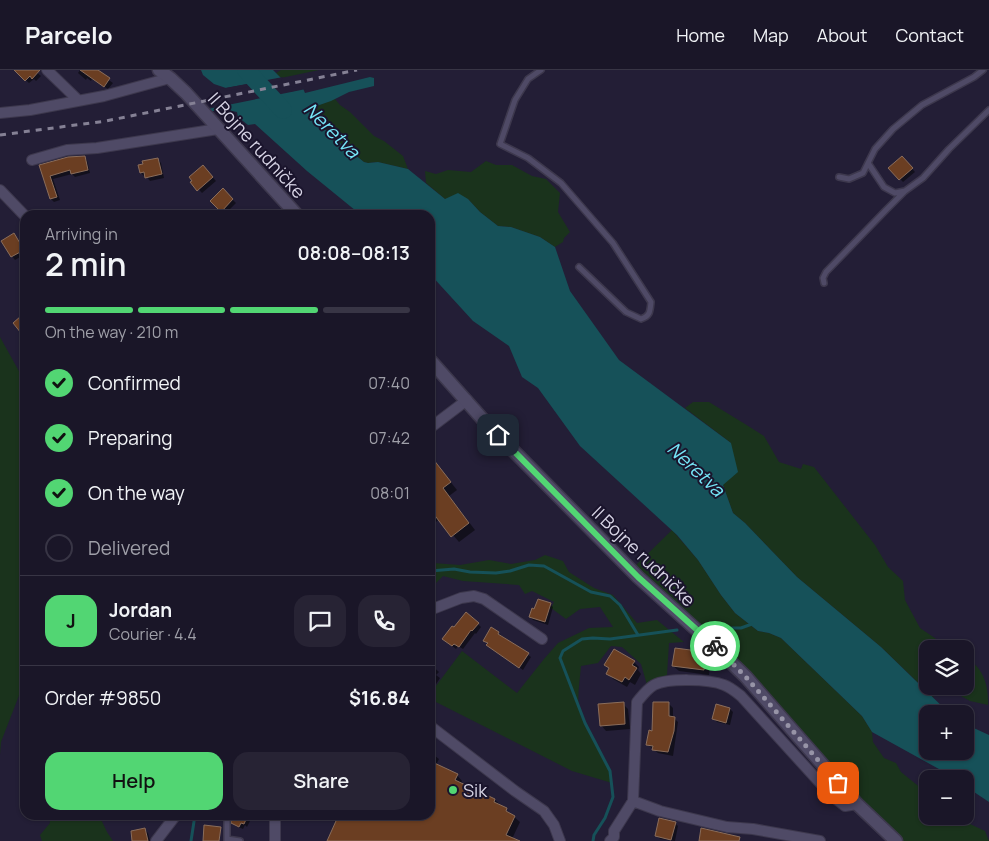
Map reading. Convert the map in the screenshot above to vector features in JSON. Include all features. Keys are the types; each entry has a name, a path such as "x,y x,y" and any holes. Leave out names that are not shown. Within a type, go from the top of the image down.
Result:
{"street":[{"path":"47,70 78,100"},
{"name":"II Bojne rudničke","path":"159,70 186,93 292,210"},
{"path":"0,113 30,110 125,91 170,78"},
{"path":"32,160 67,150 97,148 218,129"},
{"path":"0,190 20,211"},
{"name":"II Bojne rudničke","path":"435,366 486,423 638,577 746,677 857,804 896,841"},
{"path":"435,424 466,400"},
{"path":"435,608 461,598 474,596 484,599 542,639"},
{"name":"II Bojne rudničke","path":"633,801 637,702 654,685 669,681 706,681 725,685 741,696 831,796 845,806 857,804"},
{"path":"435,730 544,811 554,825 560,841"},
{"path":"614,840 614,831 633,801 660,811 726,827 753,829 820,841"},
{"path":"156,841 172,820"},
{"path":"275,820 275,841"},
{"path":"753,829 764,837 764,841"}],"lane":[{"path":"541,70 528,79 514,100 500,144 528,158 561,183 613,243 651,302 648,317 641,319 626,312 579,267"},
{"path":"839,177 849,178 863,173 875,149 893,129 922,105 974,77 983,70"},
{"path":"824,283 823,278 826,272 905,191 923,178 989,110"},
{"path":"868,163 884,187 895,193 905,191"},
{"path":"228,820 227,840 240,841"}],"shaded area":[{"path":"281,70 319,70 281,78 276,73"},
{"path":"335,99 374,136 384,141 403,156 408,169 378,162 364,162 330,135 308,109"},
{"path":"486,161 496,165 512,165 532,176 546,179 560,193 558,212 570,232 563,242 555,247 540,237 511,227 498,226 480,212 468,199 445,199 426,183 425,171 436,174 448,170 471,172"},
{"path":"0,337 20,373 20,693 1,742 0,755"},
{"path":"693,402 709,402 764,436 779,462 801,469 803,464 814,467 875,545 888,567 903,581 905,600 920,628 938,640 919,640 919,684 881,647 797,577 733,513 723,485 731,443 685,408"},
{"path":"672,530 698,560 735,613 758,631 781,638 862,716 872,732 873,742 884,758 896,763 901,772 919,787 919,825 972,825 985,831 989,841 896,841 746,677 631,570"},
{"path":"545,555 563,561 569,572 594,588 613,595 637,623 657,620 684,642 669,643 667,675 647,685 641,664 622,647 611,646 598,663 581,666 578,693 579,709 586,728 606,764 612,783 572,771 435,702 435,687 462,651 517,693 558,643 589,628 613,627 600,607 580,609 566,619 551,608 554,602 532,591 525,594 519,585 463,581 443,576 435,584 435,563 460,565 489,560 511,564 535,560"},
{"path":"974,664 984,677 988,705 970,701 959,695 974,695"},
{"path":"50,820 101,820 113,841 42,841 40,835 50,823"}],"water":[{"path":"201,70 273,70 281,78 226,88 214,84 203,75"},
{"path":"370,77 374,78 374,86 349,92 308,109 330,135 364,162 378,162 408,169 445,199 458,193 468,199 480,212 498,226 511,227 540,237 555,247 570,291 619,360 731,443 738,472 723,485 733,513 797,577 881,647 919,684 919,695 930,695 941,705 919,705 919,758 872,732 862,716 781,638 758,631 735,613 698,560 677,535 580,446 538,388 522,377 509,346 473,321 435,279 435,210 355,210 307,171 255,124 248,125 238,117 237,112 223,109 199,114 192,107 294,91 302,86 305,93"},
{"path":"974,728 989,735 989,802 974,792 974,770 941,770 923,760 974,760"}],"pier":[{"path":"283,77 281,81 226,91 220,89"},
{"path":"304,84 306,89 193,112 189,108 191,105 291,86 294,88"}],"building":[{"path":"14,70 40,70 32,79 30,76 25,81"},
{"path":"80,70 98,70 110,78 104,87"},
{"path":"85,156 88,170 71,174 70,170 50,176 57,197 50,199 39,165 68,157"},
{"path":"902,156 913,168 899,180 888,168"},
{"path":"158,158 162,174 145,178 144,172 140,173 138,165 143,164 142,161"},
{"path":"203,165 213,177 197,191 190,182 192,181 189,177"},
{"path":"223,188 233,199 223,210 219,210 210,201"},
{"path":"14,233 20,243 20,252 11,257 1,241"},
{"path":"20,317 20,332 13,323"},
{"path":"435,461 451,482 443,488 469,523 451,537 435,516"},
{"path":"538,599 551,603 545,622 529,617"},
{"path":"466,612 479,623 471,630 459,647 454,644 452,646 442,639"},
{"path":"491,627 499,632 498,634 529,653 519,668 483,641"},
{"path":"675,648 706,652 704,670 672,666"},
{"path":"614,649 635,661 632,665 637,668 629,680 625,677 622,682 606,674 609,668 604,665"},
{"path":"624,702 625,724 600,726 598,704"},
{"path":"653,702 669,702 669,716 675,717 674,731 668,752 652,750 653,746 646,745 649,730 652,731"},
{"path":"716,704 730,708 726,723 712,719"},
{"name":"Sik","path":"435,763 458,774 455,780 495,799 494,802 507,808 506,811 515,816 506,835 520,841 327,841 336,821 334,820 435,820"},
{"path":"659,818 676,822 671,840 655,836"},
{"path":"231,820 246,820 244,824 241,823 239,827 231,823"},
{"path":"204,825 221,827 219,841 203,841"},
{"path":"145,828 148,841 132,841 131,831"},
{"path":"701,828 740,837 739,841 699,841"}],"waterway":[{"name":"Neretva","path":"246,70 283,110"},
{"path":"435,571 454,569 496,573 529,565 544,566 591,592 610,596 620,605 638,635"},
{"path":"704,628 741,628 752,624"},
{"path":"593,841 594,835 605,818 613,797 610,771 585,723 560,658 563,651 582,639 610,639 677,630"},
{"path":"191,841 194,820"}],"railway":[{"path":"0,135 106,121 357,70"}],"way so far":[{"path":"715,646 746,677 838,783"}],"place":[{"name":"Sik","path":"453,790"}],"route":[{"path":"498,435 638,577 715,646"}]}
